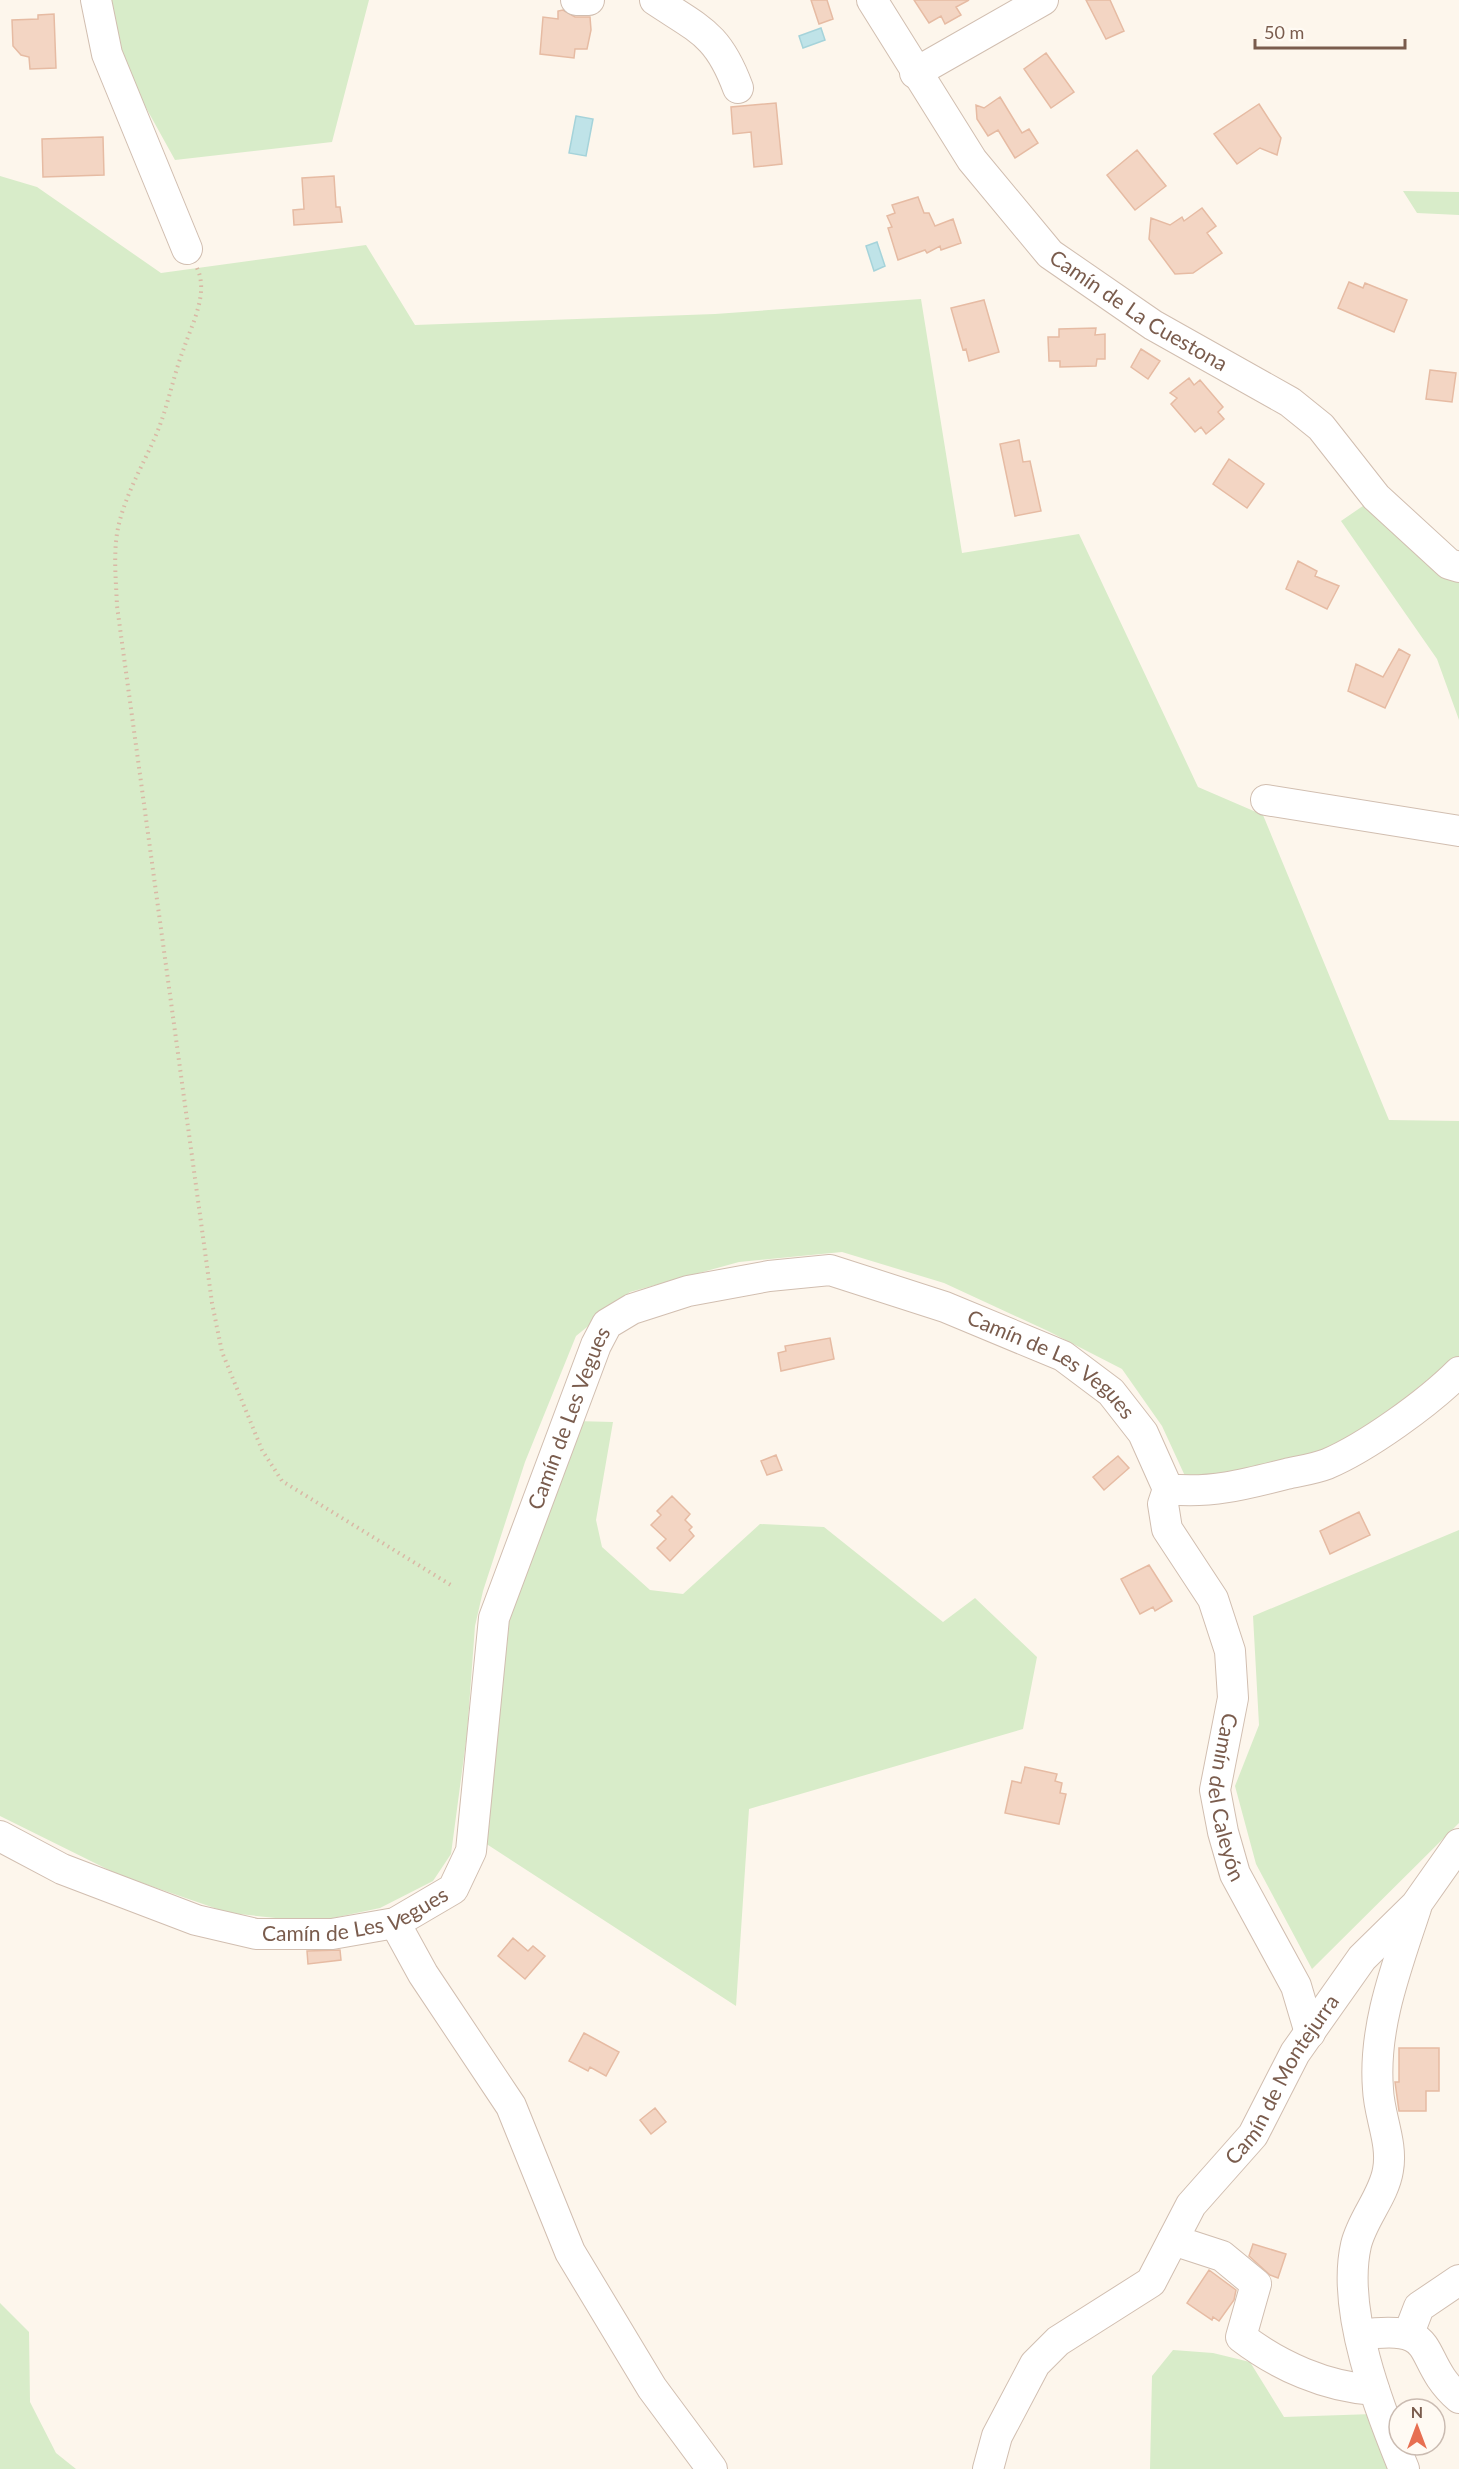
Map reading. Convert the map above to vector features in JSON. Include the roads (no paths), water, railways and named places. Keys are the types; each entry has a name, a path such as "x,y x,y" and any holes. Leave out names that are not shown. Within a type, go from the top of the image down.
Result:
{"street":[{"path":"96,0 107,54 187,249"},
{"path":"576,0 589,0"},
{"path":"655,0 707,35 727,59 738,88"},
{"name":"Camín de La Cuestona","path":"872,0 915,73 972,160 1050,254 1153,325 1290,402 1321,427 1376,497 1449,564 1459,567"},
{"path":"915,73 1042,0"},
{"path":"1266,800 1459,831"},
{"name":"Camín de Les Vegues","path":"0,1836 62,1869 196,1920 256,1934 332,1934 395,1923 453,1888 471,1851 494,1618 596,1345 607,1324 632,1309 688,1291 770,1276 830,1270 945,1307 1063,1356 1111,1392 1143,1433 1168,1490"},
{"path":"1168,1490 1230,1488 1326,1464 1384,1430 1441,1390 1459,1372"},
{"name":"Camín del Caleyón","path":"1168,1490 1163,1504 1167,1529 1213,1599 1230,1651 1233,1698 1215,1790 1223,1832 1235,1874 1296,1986 1310,2033"},
{"name":"Camín de Montejurra","path":"988,2469 997,2436 1035,2364 1058,2341 1151,2282 1191,2205 1253,2135 1295,2053 1362,1958 1416,1905 1459,1844"},
{"path":"1404,2469 1374,2390 1352,2290 1352,2264 1357,2242 1388,2171 1387,2140 1377,2090 1379,2036 1416,1905"},
{"path":"395,1923 423,1974 511,2106 570,2252 652,2388 712,2469"},
{"path":"1173,2240 1222,2256 1256,2284 1241,2337 1262,2353 1307,2374 1348,2388 1374,2390"},
{"path":"1409,2333 1419,2307 1459,2280"},
{"path":"1361,2336 1386,2332 1409,2333 1423,2343 1443,2379 1459,2398"}],"water":[{"path":"821,28 825,40 803,48 799,36"},
{"path":"576,116 593,119 586,156 569,153"},
{"path":"877,242 885,266 874,271 866,246"}]}
